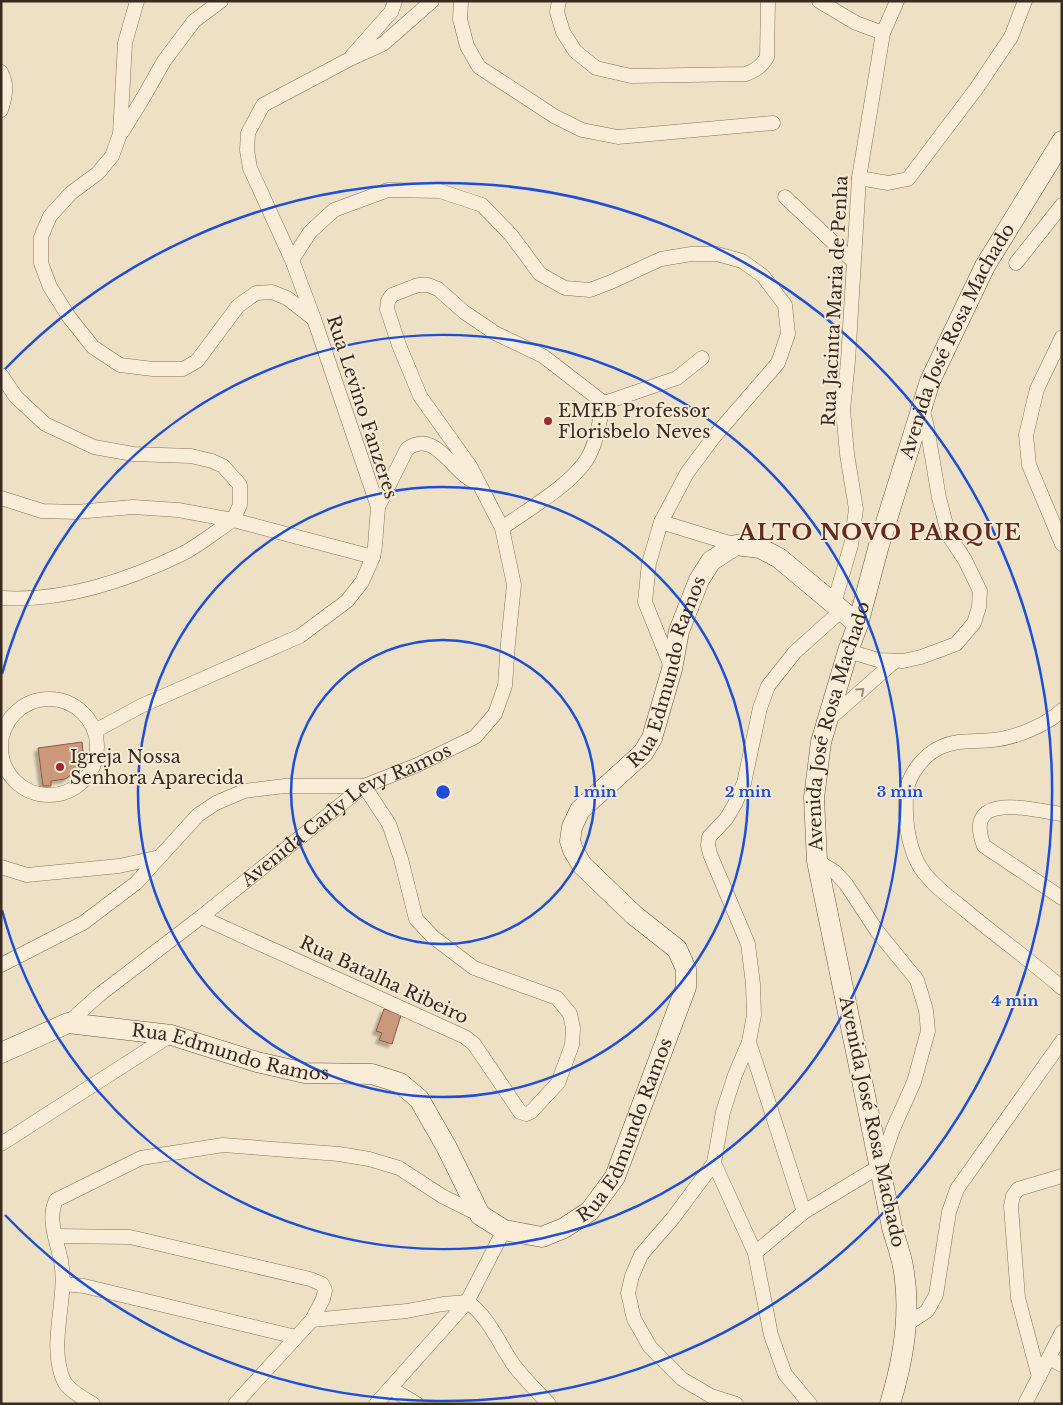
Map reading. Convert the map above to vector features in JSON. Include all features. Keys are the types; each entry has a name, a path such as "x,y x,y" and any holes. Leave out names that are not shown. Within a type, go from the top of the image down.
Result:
{"street":[{"path":"120,134 125,43 137,1"},
{"path":"221,1 194,21 164,61 144,98 120,134 112,156 98,173 71,193 50,216 41,237 41,263 50,287 93,347 120,365 153,369 183,369 197,360 238,306 256,293 272,292 287,298 314,319"},
{"path":"348,60 391,12 395,1"},
{"path":"348,60 383,44 432,1"},
{"path":"461,1 460,19 467,46 479,67 554,116 582,130 618,136 773,123"},
{"path":"559,1 557,12 563,32 575,50 596,68 630,76 746,74 756,69 768,57 768,1"},
{"path":"819,1 856,23 883,34"},
{"name":"Rua Jacinta Maria de Penha","path":"838,606 851,545 856,509 847,454 844,410 859,178 883,34 897,1"},
{"path":"859,178 888,183 908,179 976,89 1012,37 1025,1"},
{"name":"Rua Levino Fanzeres","path":"95,731 141,706 300,636 348,600 362,582 373,557 378,507 314,319 292,260 250,168 247,150 248,133 263,105 348,60"},
{"path":"1,72 5,79 5,97 1,109"},
{"name":"Avenida José Rosa Machado","path":"890,1404 906,1339 904,1272 892,1228 817,861 814,798 827,721 858,624 879,545 930,381 985,266 1062,142"},
{"path":"292,260 310,232 334,210 388,190 440,190 482,205 511,235 540,274 565,288 590,290 661,259 691,254 726,256 742,261 763,276 785,305 788,334 778,363 713,438 687,473 661,522 649,563 645,602 672,669"},
{"path":"785,197 853,261"},
{"path":"1016,263 1062,205"},
{"name":"Avenida Carly Levy Ramos","path":"1,1054 68,1023 99,995 201,917 364,786 416,766 475,737 495,714 505,686 514,585 502,528 470,466 420,396 399,345 387,309 388,301 392,295 418,285 428,285 438,289 464,312 496,333 543,356 604,403"},
{"path":"1062,337 1037,388 1026,435 1029,465 1062,544"},
{"path":"502,528 567,481 587,460 594,443 604,403 677,378 702,358"},
{"path":"1,375 16,397 45,424 94,447 133,454 191,456 212,461 224,466 240,485 240,505 233,520 183,553 122,579 77,592 17,599 1,598"},
{"path":"848,651 878,660 903,661 921,657 956,644 974,623 979,607 980,591 966,560 949,536 939,498 922,406"},
{"path":"378,507 407,449 414,444 424,443 436,448 468,478 479,483"},
{"path":"1,498 42,511 76,512 133,507 178,510 233,520 373,557"},
{"path":"661,522 736,545 760,548 779,558 858,624"},
{"name":"Rua Edmundo Ramos","path":"68,1023 171,1035 257,1062 305,1073 372,1074 400,1083 419,1100 446,1146 480,1215 504,1230 542,1237 564,1228 590,1211 615,1177 686,987 686,969 677,949 634,915 582,865 570,841 572,826 580,810 643,753 652,738 672,669 679,630 698,580 710,561 736,545"},
{"path":"736,1404 711,1396 682,1379 650,1347 634,1319 628,1293 632,1276 641,1255 673,1218 714,1163 723,1112 735,1074 749,1042 754,1015 753,984 748,944 710,854 708,845 710,837 726,819 744,783 760,708 768,686 795,652 838,606"},
{"path":"827,721 895,660"},
{"path":"45,699 60,700 75,706 87,717 95,731 97,747 95,762 87,776 76,787 61,794 45,795 30,791 17,782 7,770 1,755 2,736 6,724 16,712 29,703 45,699"},
{"path":"1062,710 1055,717 1030,730 995,740 958,741 940,747 922,760 906,786 906,810 908,837 920,867 942,891 1062,988"},
{"path":"1,965 83,923 136,883 198,814 216,803 244,791 285,786 364,786"},
{"name":"Rua Batalha Ribeiro","path":"201,917 465,1037 474,1044 520,1112 526,1114 531,1112 558,1084 572,1045 573,1028 570,1014 557,998 474,968 433,937 416,919 401,859 389,824 364,786"},
{"path":"1062,814 1002,806 989,810 982,820 980,834 984,846 1062,898"},
{"path":"1,867 27,875 119,866 160,857"},
{"path":"755,1253 804,1212 880,1166 893,1129 914,1082 928,1031 926,1010 917,980 877,931 846,884 835,872 817,861"},
{"path":"1,1144 171,1035"},
{"path":"907,1324 927,1311 936,1295 949,1212 957,1189 1062,1041"},
{"path":"749,1042 804,1212"},
{"path":"92,1404 78,1395 64,1381 57,1352 64,1284 52,1214 56,1200 141,1158 223,1145 339,1154 369,1159 399,1168 442,1196 480,1215"},
{"path":"714,1163 755,1253 771,1335 785,1374 810,1404"},
{"path":"1039,1377 1018,1298 1013,1196 1018,1189 1062,1176"},
{"path":"376,1404 467,1302 504,1230"},
{"path":"55,1236 130,1237 310,1279 322,1284 325,1290 323,1299 312,1320 235,1404"},
{"path":"64,1284 84,1286 296,1337"},
{"path":"312,1320 467,1302 482,1316 514,1366 549,1404"},
{"path":"1025,1404 1062,1332"},
{"path":"1048,1358 1062,1365"},
{"path":"390,1388 417,1404"}],"building":[{"name":"Igreja Nossa Senhora Aparecida","path":"82,742 84,760 78,770 65,779 51,781 51,786 43,786 38,748"},
{"path":"384,1009 401,1015 392,1044 379,1040 382,1033 376,1031"}],"place":[{"name":"EMEB Professor Florisbelo Neves","path":"548,421"},
{"name":"Igreja Nossa Senhora Aparecida","path":"60,767"}],"district":[{"name":"ALTO NOVO PARQUE","path":"880,532"}]}
